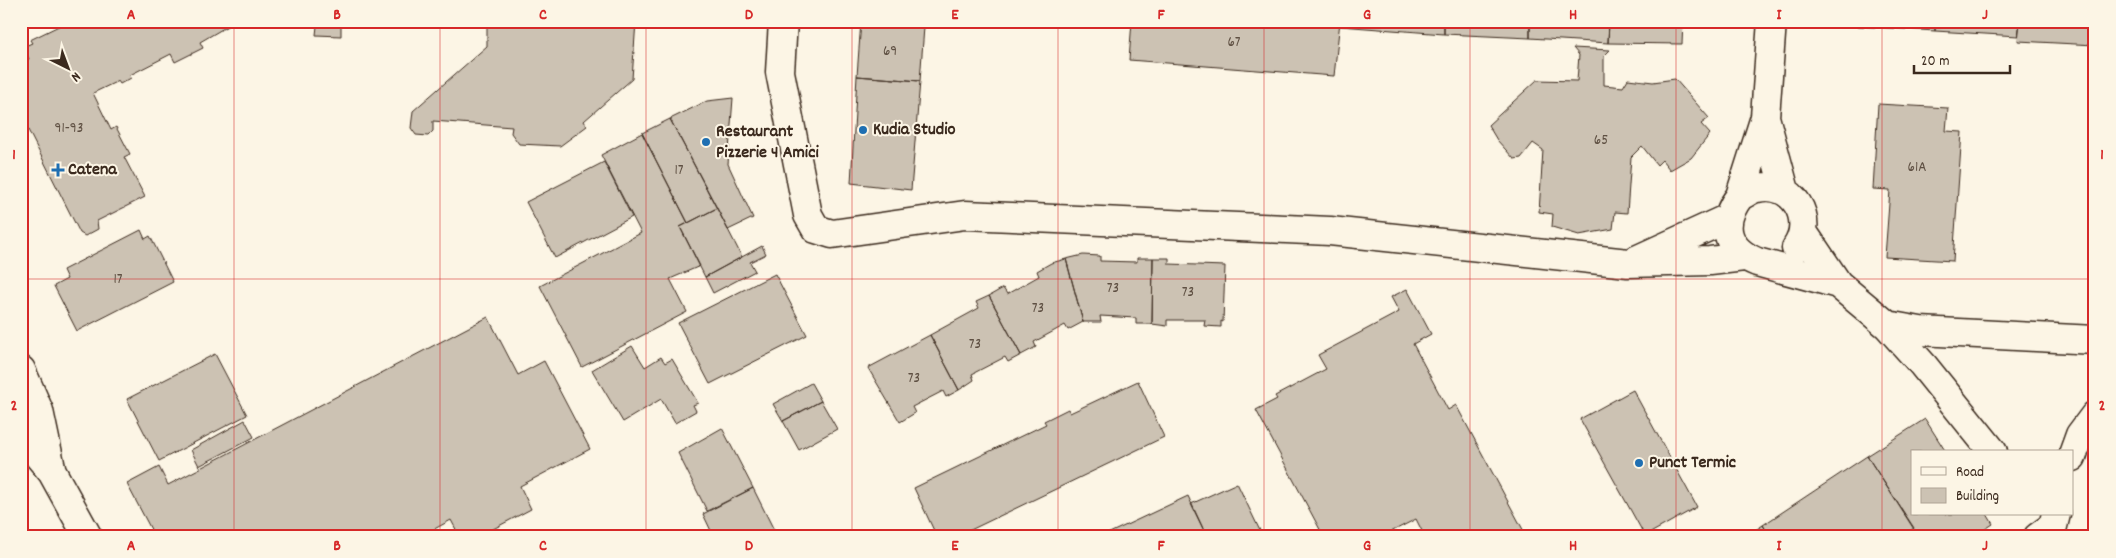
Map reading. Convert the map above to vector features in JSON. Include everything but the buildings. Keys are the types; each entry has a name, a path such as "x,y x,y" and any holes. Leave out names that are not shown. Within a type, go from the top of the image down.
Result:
{"street":[{"path":"783,21 780,72 808,215 816,229 832,234 966,215 1330,231 1628,263 1778,261 1788,256 1797,246 1803,232 1804,219 1794,199 1785,191 1772,187 1756,188 1734,207 1628,263"},
{"path":"1772,21 1765,117 1734,207 1728,231 1730,240 1754,260 1838,284"},
{"path":"1765,117 1785,191"},
{"path":"1803,232 1838,284 1886,325 1923,365 1991,450"},
{"path":"1886,325 1920,330 2095,340"},
{"path":"21,370 39,411 52,472"},
{"path":"2074,452 2080,435 2095,416"},
{"path":"21,435 52,472 88,537"}],"place":[{"name":"Kudia Studio","path":"863,130"},
{"name":"Restaurant Pizzerie 4 Amici","path":"706,142"},
{"name":"Catena","path":"58,170"},
{"name":"Punct Termic","path":"1639,463"}]}
